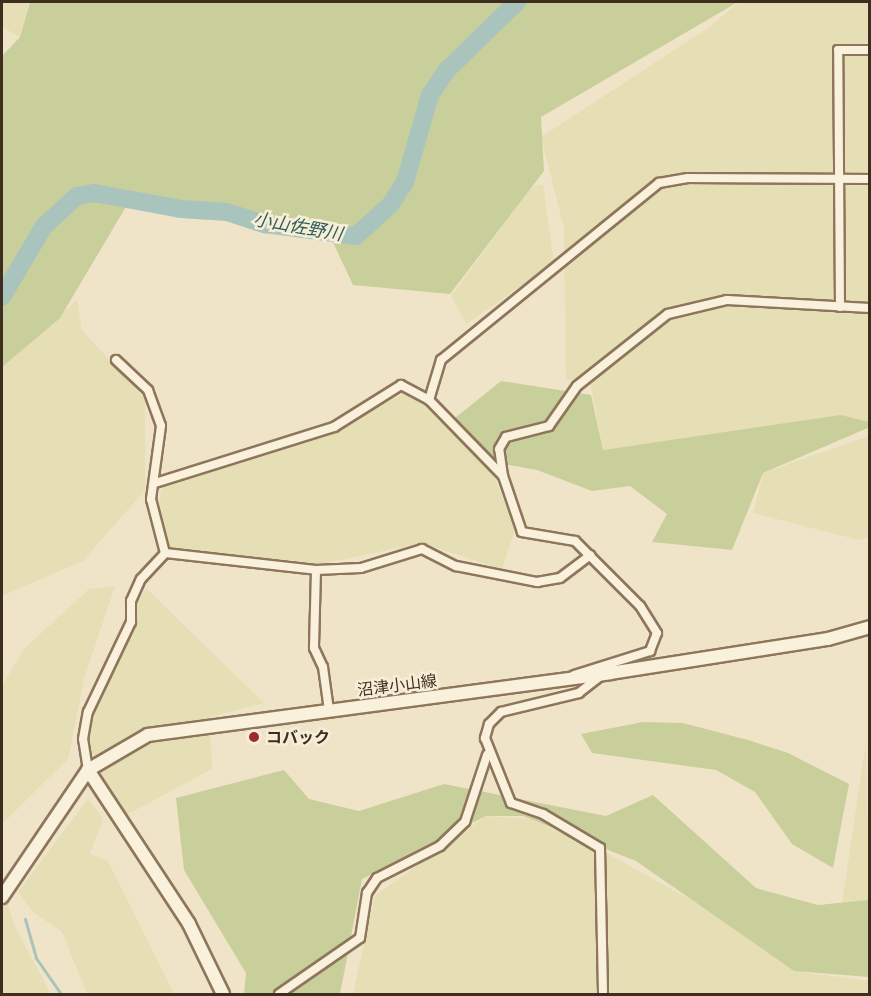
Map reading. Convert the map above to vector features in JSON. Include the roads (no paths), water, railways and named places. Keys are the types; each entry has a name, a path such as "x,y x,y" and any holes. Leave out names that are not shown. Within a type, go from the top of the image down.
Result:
{"main road":[{"name":"沼津小山線","path":"2,897 88,770 148,735 560,681 828,639 870,627"},
{"path":"88,770 189,924 223,994"}],"street":[{"path":"840,307 838,50 870,50"},
{"path":"429,400 441,360 459,341 659,183 688,178 870,179"},
{"path":"560,681 650,651 657,643 652,622 590,555 574,541 522,532 503,476 499,449 507,437 549,426 571,391 668,314 728,300 870,308"},
{"path":"116,360 154,400 161,426 151,499 165,553"},
{"path":"155,483 334,427 401,385 429,400 503,476"},
{"path":"165,553 316,570 361,568 422,549 456,566 537,582 560,578 590,555"},
{"path":"88,770 83,756 88,712 131,622 131,601 141,579 165,553"},
{"path":"316,570 314,648 323,667 329,710"},
{"path":"603,674 579,693 501,712 486,733 488,754 511,803 543,814 600,848 603,994"},
{"path":"279,994 360,938 367,893 376,878 440,846 465,822 488,754"}],"waterway":[{"name":"小山佐野川","path":"2,297 44,226 77,196 94,193 181,209 227,212 265,224 356,236 391,204 405,182 430,95 447,70 517,2"},
{"path":"25,919 36,958 61,994"}],"place":[{"name":"コバック","path":"254,737"}]}
